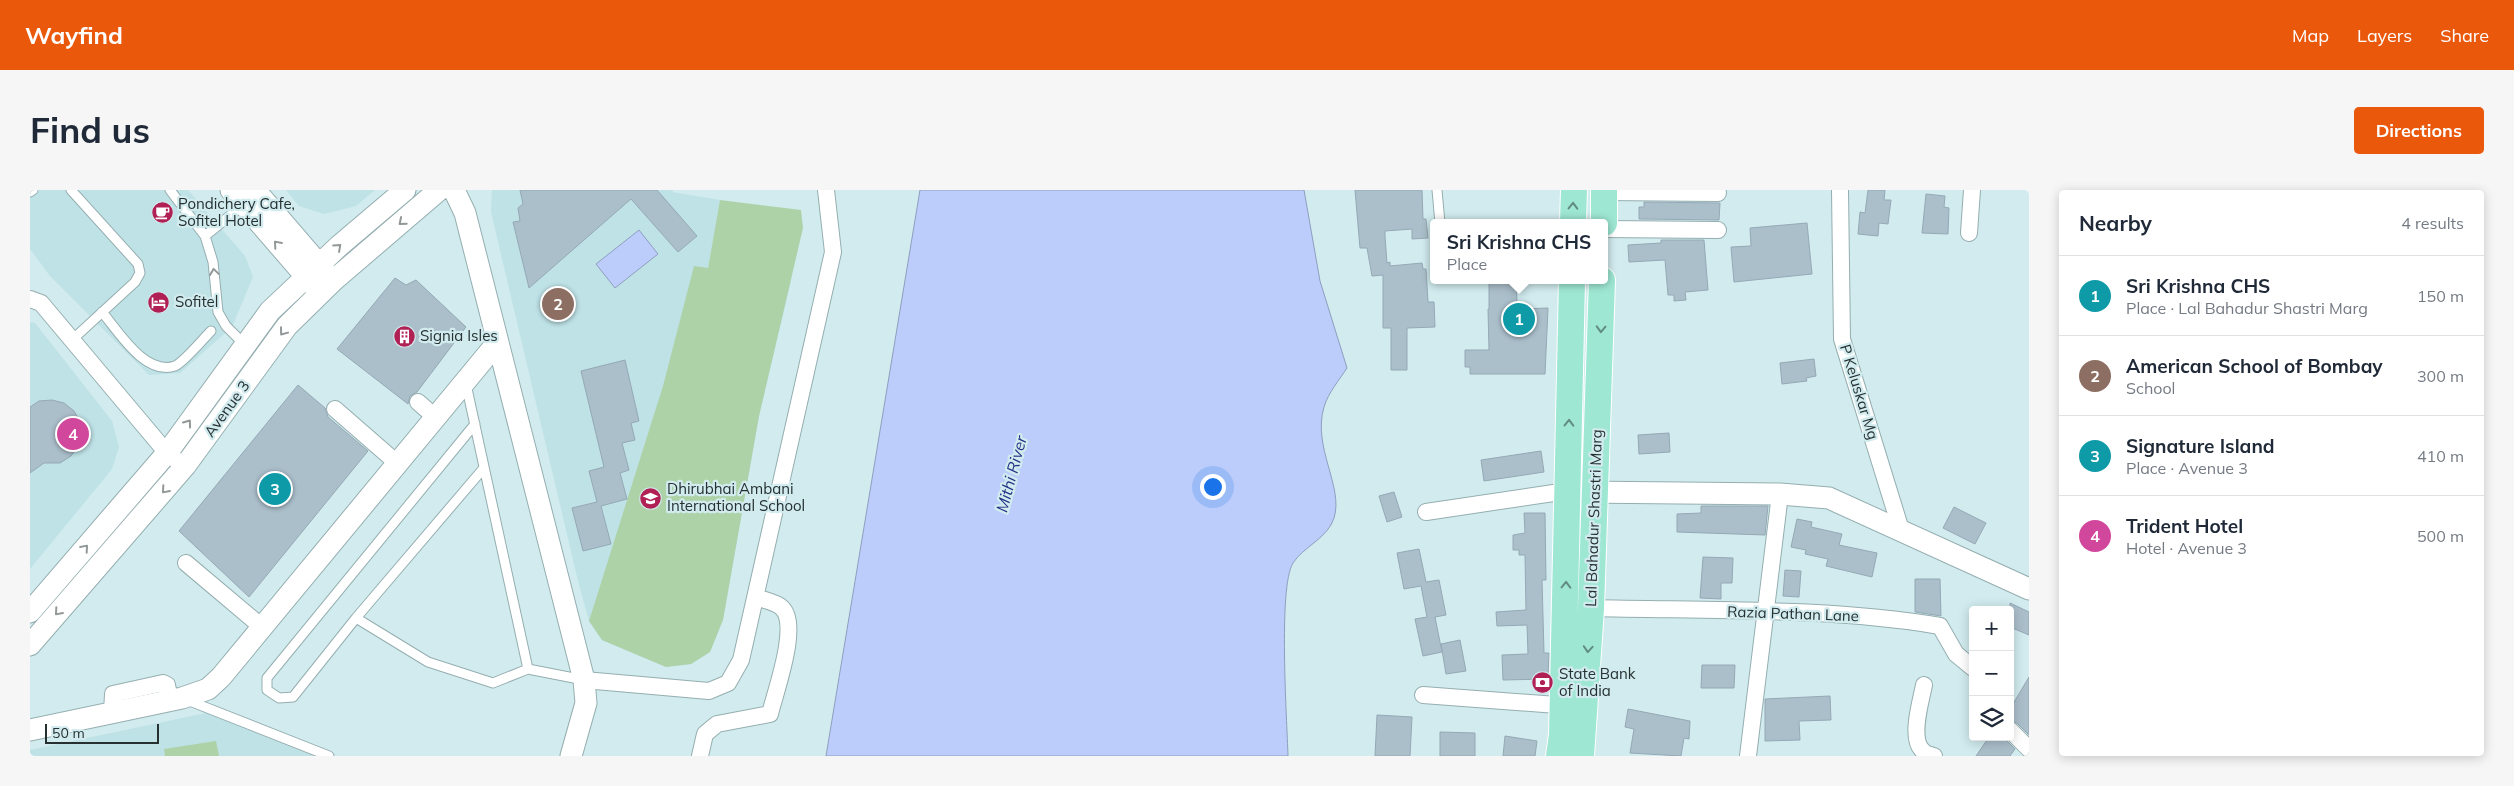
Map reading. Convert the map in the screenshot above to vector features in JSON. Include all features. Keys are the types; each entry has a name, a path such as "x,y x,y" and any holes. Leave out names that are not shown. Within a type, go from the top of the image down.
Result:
{"main road":[{"path":"1573,219 1574,190"},
{"path":"1604,191 1604,219"},
{"name":"Lal Bahadur Shastri Marg","path":"1572,284 1568,491 1574,706 1581,756"},
{"name":"Lal Bahadur Shastri Marg","path":"1559,756 1574,706 1591,608 1602,284"}],"street":[{"name":"Avenue 3","path":"30,612 167,453 270,311 312,271 404,190"},
{"name":"Avenue 3","path":"30,645 186,466 287,326 327,287 439,190"},
{"path":"454,190 464,212 584,680 586,704 571,756"},
{"path":"584,680 709,691 728,683 742,660 833,252 826,190"},
{"name":"P Keluskar Mg","path":"1840,190 1842,339 1901,530"},
{"path":"1969,233 1972,190"},
{"path":"1604,191 1718,193"},
{"path":"243,195 327,287"},
{"path":"1608,228 1718,230"},
{"path":"30,299 41,303 167,453 186,466"},
{"path":"30,730 176,699 208,689 221,677 497,343"},
{"path":"418,402 436,417"},
{"path":"335,409 397,463"},
{"path":"1426,512 1568,491 1780,494 1829,498 2029,589"},
{"path":"1748,756 1780,494"},
{"path":"186,564 262,627"},
{"path":"700,756 705,734 717,724 770,714 789,636 788,618 781,606 756,597"},
{"name":"Razia Pathan Lane","path":"1591,608 1766,612 1896,619 1940,626 1956,654 1969,665"},
{"path":"1924,685 1917,717 1917,742 1923,752 1934,756"},
{"path":"1423,695 1574,706"},
{"path":"2014,734 2029,749"}],"lane":[{"path":"71,190 138,264 140,273 135,282 72,340"},
{"path":"170,190 205,236 213,262 218,312 226,326 245,345"},
{"path":"1437,190 1440,219"},
{"path":"205,236 243,195"},
{"path":"102,312 144,362 159,367 176,365 211,332"},
{"path":"465,381 528,669"},
{"path":"475,424 267,678 267,690 280,698 293,697 356,618 483,469"},
{"path":"356,618 428,662 493,683 528,669 584,680"},
{"path":"176,699 329,756"}],"shaded area":[{"name":"Sofitel","path":"40,190 188,190 245,256 253,277 232,327 180,373 149,375 50,276 30,249 30,198"},
{"path":"286,190 375,190 356,206 324,214 299,206"},
{"name":"Dhirubhai Ambani International School","path":"492,190 674,190 672,192 720,200 708,268 791,281 759,416 723,620 710,652 691,664 666,667 602,640 589,621 491,212"},
{"path":"30,322 35,323 112,421 119,447 112,469 30,569"},
{"path":"206,713 313,756 30,756 30,750"}],"green space":[{"name":"Dhirubhai Ambani International School","path":"720,200 801,210 803,228 759,416 723,620 710,652 691,664 666,667 602,640 589,621 663,386 694,266 708,268"},
{"path":"216,741 219,756 165,756 164,749"}],"water":[{"name":"Mithi River","path":"920,190 1304,190 1320,281 1347,368 1328,397 1321,422 1322,437 1335,493 1336,506 1334,518 1321,537 1297,557 1288,577 1285,625 1285,685 1288,756 826,756"},
{"path":"639,230 658,254 615,288 596,264"}],"building":[{"path":"520,190 657,190 697,236 678,252 631,199 529,288 513,222 520,221 518,208 523,204"},
{"path":"1355,190 1422,190 1423,219 1426,219 1428,238 1412,239 1412,229 1385,231 1387,263 1390,262 1390,266 1422,263 1423,269 1426,269 1428,302 1434,302 1435,327 1407,328 1407,370 1391,370 1391,328 1383,328 1383,275 1372,276 1367,248 1360,248"},
{"path":"1868,190 1885,190 1884,200 1891,200 1888,224 1879,223 1878,236 1858,234 1860,212 1865,213"},
{"path":"1926,194 1945,196 1944,207 1949,208 1948,234 1922,233"},
{"path":"1644,202 1720,203 1719,220 1639,219 1639,207 1644,207"},
{"path":"1807,223 1812,274 1734,282 1731,247 1751,246 1750,228"},
{"path":"1661,240 1704,240 1708,290 1685,292 1686,300 1674,301 1674,295 1668,295 1665,260 1629,262 1628,245 1661,243"},
{"name":"Signia Isles","path":"395,278 406,285 416,280 466,327 417,392 410,396 408,404 337,349"},
{"path":"1489,284 1516,284 1517,302 1520,302 1521,309 1548,308 1545,374 1470,374 1470,367 1465,367 1465,350 1489,350"},
{"path":"1814,359 1816,376 1806,378 1807,381 1782,384 1780,363"},
{"path":"625,360 639,421 631,423 635,440 622,443 629,470 620,473 627,499 601,506 611,544 583,551 572,508 597,502 589,471 604,467 581,371"},
{"path":"298,385 325,408 328,417 368,451 249,597 179,531"},
{"path":"52,400 64,403 74,411 80,422 82,434 78,446 71,456 60,463 44,463 30,473 30,407 39,401"},
{"path":"1669,433 1670,452 1639,454 1638,435"},
{"path":"1541,451 1544,472 1484,481 1481,460"},
{"path":"1394,492 1402,517 1387,522 1379,496"},
{"path":"1701,506 1768,506 1765,535 1677,532 1677,514 1701,513"},
{"path":"1954,507 1986,523 1975,544 1943,528"},
{"path":"1524,513 1545,513 1546,580 1542,580 1544,653 1549,653 1548,679 1503,680 1502,655 1528,654 1527,625 1497,626 1496,612 1526,610 1525,555 1519,555 1519,550 1513,550 1513,535 1525,533"},
{"path":"1797,519 1812,522 1811,527 1842,534 1839,545 1877,553 1872,577 1826,566 1828,559 1805,554 1806,550 1791,547"},
{"path":"1419,549 1426,582 1439,580 1446,615 1435,617 1442,652 1423,656 1415,619 1427,617 1421,586 1404,589 1397,553"},
{"path":"1703,557 1733,558 1732,583 1721,583 1721,599 1700,598"},
{"path":"1785,570 1801,571 1799,597 1783,596"},
{"path":"1915,579 1940,579 1941,616 1915,612"},
{"path":"2010,603 2029,612 2029,635 2014,629 2014,606 2010,606"},
{"path":"1460,640 1466,671 1446,674 1441,644"},
{"path":"1702,665 1735,665 1734,688 1701,688"},
{"path":"2029,677 2029,735 2014,722 2014,702"},
{"path":"1830,696 1831,720 1799,721 1800,740 1765,741 1765,699"},
{"path":"1628,709 1690,721 1689,739 1684,738 1681,756 1630,753 1634,729 1625,727"},
{"path":"1377,715 1412,717 1410,756 1375,756"},
{"path":"1440,732 1475,733 1475,756 1440,756"},
{"path":"1505,736 1537,741 1535,756 1503,756"},
{"path":"1986,741 2007,741 2015,749 2010,756 1976,756"}],"place":[{"name":"Pondichery Cafe, Sofitel Hotel","path":"162,213"},
{"name":"Sofitel","path":"159,302"},
{"name":"American School of Bombay","path":"558,304"},
{"name":"Sri Krishna CHS","path":"1519,319"},
{"name":"Signia Isles","path":"404,336"},
{"name":"Trident Hotel","path":"73,434"},
{"name":"Signature Island","path":"275,489"},
{"name":"Dhirubhai Ambani International School","path":"651,498"},
{"name":"State Bank of India","path":"1543,683"}]}
